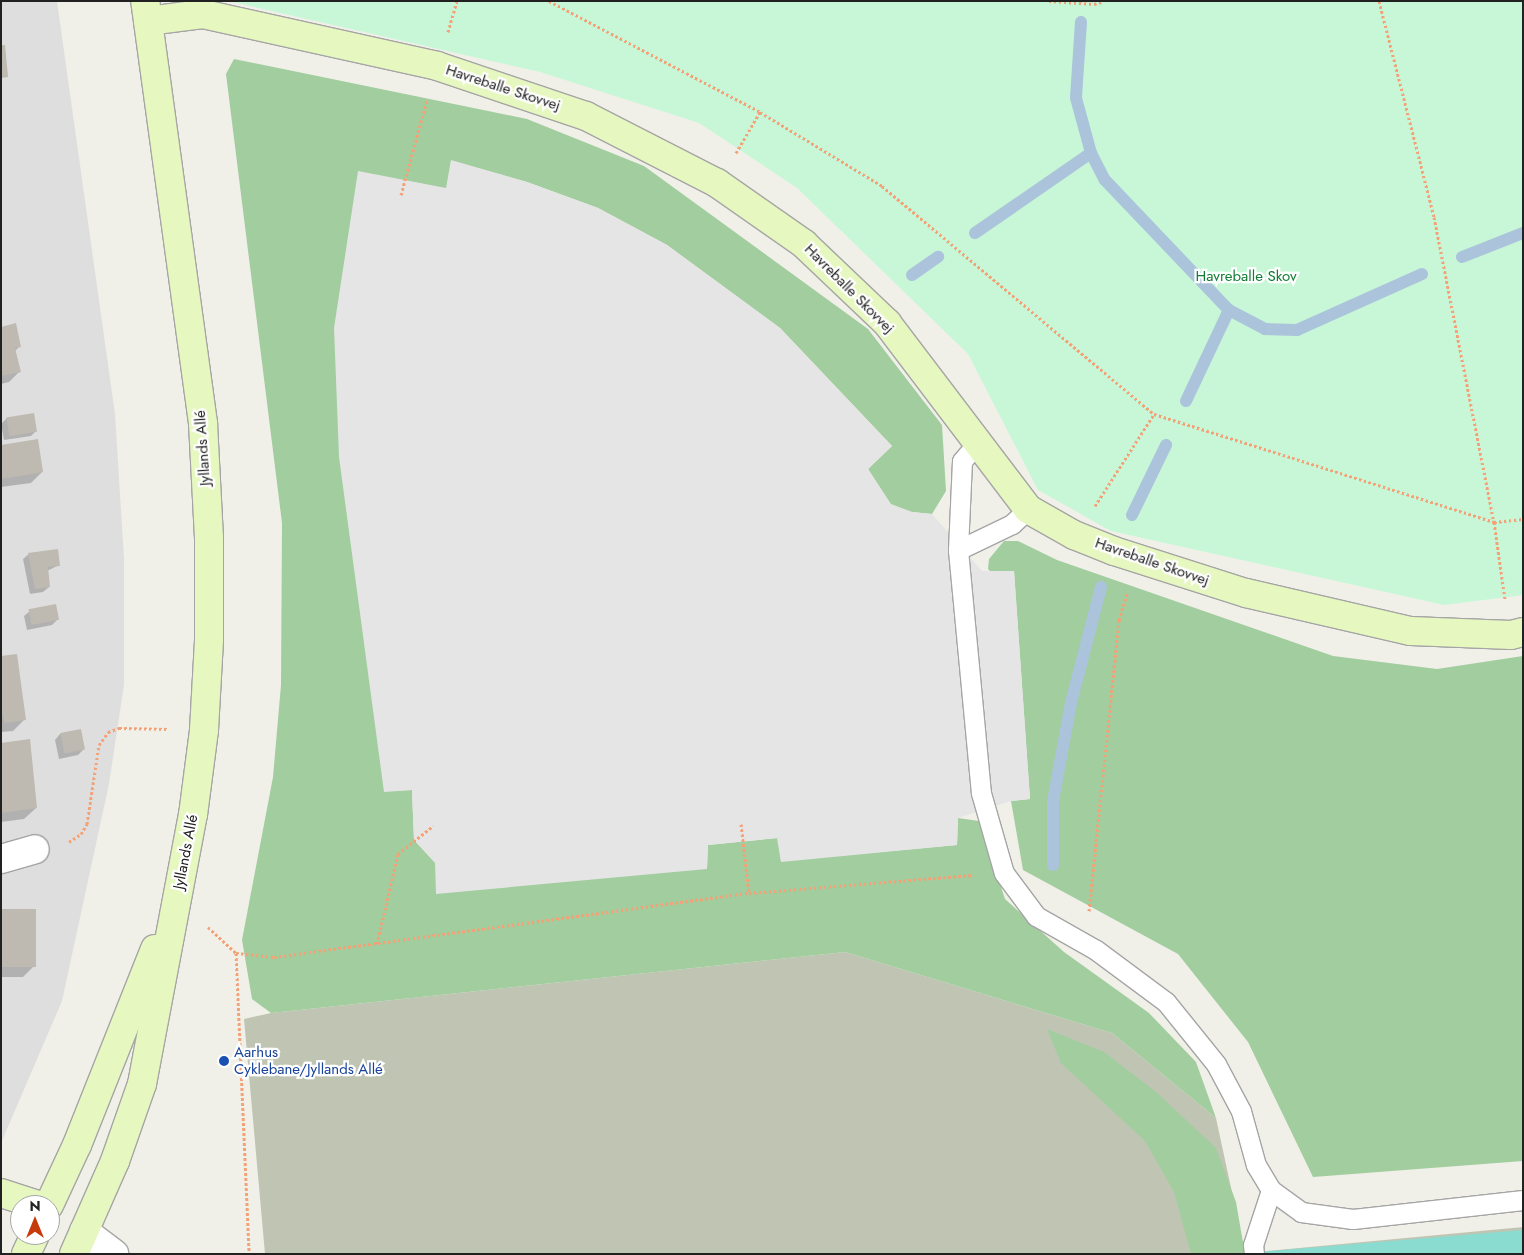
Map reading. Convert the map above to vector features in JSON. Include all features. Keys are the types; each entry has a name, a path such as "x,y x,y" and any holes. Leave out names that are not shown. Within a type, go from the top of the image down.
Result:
{"street":[{"name":"Havreballe Skovvej","path":"146,11 203,14 437,66 586,116 717,183 804,244 887,323 1028,509 1074,535 1138,559 1246,593 1411,631 1517,633"},
{"name":"Jyllands Allé","path":"79,1242 115,1161 142,1084 193,815 204,730 210,640 210,538 202,423 146,11"},
{"path":"1,859 34,850"},
{"name":"Jyllands Allé","path":"54,1195 77,1145 177,897"},
{"path":"60,1221 79,1242 114,1254"}],"lane":[{"path":"978,442 962,461 958,550 982,793 1004,873 1036,916 1084,943 1166,1002 1216,1064 1241,1111 1256,1165 1271,1190 1301,1212 1353,1218 1523,1200"},
{"path":"958,550 1012,524 1028,509"},
{"path":"1254,1254 1253,1245 1271,1190"}],"path":[{"path":"549,1 760,112 882,186 1154,414 1494,522 1523,519"},
{"path":"1049,1 1094,4 1104,1"},
{"path":"1379,1 1434,217 1517,633"},
{"path":"400,195 437,66"},
{"path":"717,183 760,112"},
{"path":"1074,535 1106,492 1154,414"},
{"path":"1084,943 1093,850 1105,776 1119,620 1138,559"},
{"path":"34,850 70,841 81,834 87,824 100,745 108,732 119,728 204,730"},
{"path":"741,824 749,893"},
{"path":"377,944 398,854 433,826"},
{"path":"177,897 236,953 274,957 749,893 1004,873"},
{"path":"236,953 249,1254"}],"shaded area":[{"path":"1,1 57,1 115,414 124,559 124,685 109,784 62,1001 1,1143"},
{"path":"451,160 527,182 598,208 667,245 780,328 892,446 868,469 891,504 912,512 932,514 982,571 1014,571 1030,799 1011,801 958,818 957,845 781,862 777,838 708,845 707,869 436,894 435,863 414,840 412,790 384,792 339,457 334,328 358,171 446,188"},
{"path":"845,952 1112,1033 1216,1118 1245,1253 1523,1227 1523,1254 265,1254 244,1019 271,1013"},
{"path":"1523,1230 1523,1254 1245,1254 1245,1253"}],"green space":[{"name":"Havreballe Skov","path":"228,1 1523,1 1523,595 1444,605 1111,531 1038,490 968,354 797,188 699,123 540,72"},
{"path":"234,59 527,119 644,166 868,329 942,425 946,491 932,514 912,512 891,505 868,469 892,446 780,328 667,245 598,208 527,182 451,161 384,791 412,790 414,840 436,863 707,868 708,845 778,838 781,861 957,845 958,818 979,821 1005,899 1064,952 1149,1013 1196,1062 1216,1118 1112,1033 845,952 271,1013 252,999 242,940 273,777 281,685 282,523 226,74"},
{"path":"1004,541 1018,541 1057,560 1333,656 1437,669 1523,656 1523,1161 1313,1177 1248,1042 1178,954 1023,870 1011,801 1030,799 1014,571 990,571 988,569 989,559"},
{"path":"1047,1029 1104,1052 1156,1092 1216,1148 1236,1202 1245,1254 1191,1254 1174,1192 1145,1141 1061,1063"}],"building":[{"path":"1,45 5,45 8,77 1,78"},
{"path":"16,323 21,347 15,348 21,372 1,376 1,327"},
{"path":"34,413 37,432 9,436 6,417"},
{"path":"38,439 43,472 1,479 1,445"},
{"path":"58,549 60,566 48,567 50,587 35,589 28,553"},
{"path":"56,604 59,620 32,625 29,609"},
{"path":"17,654 26,720 5,723 1,713 1,656"},
{"path":"81,729 85,750 64,754 60,733"},
{"path":"30,739 37,808 1,813 1,743"},
{"path":"1,909 36,909 36,967 1,967"}],"waterway":[{"path":"1081,22 1076,98 1091,153 1105,180 1229,310 1265,329 1297,330 1422,274"},
{"path":"975,233 1091,153"},
{"path":"1462,257 1523,233"},
{"path":"912,275 938,257"},
{"path":"1186,401 1229,310"},
{"path":"1132,515 1166,445"},
{"path":"1053,865 1053,801 1071,703 1101,587"}],"place":[{"name":"Aarhus Cyklebane/Jyllands Allé","path":"224,1061"}]}
